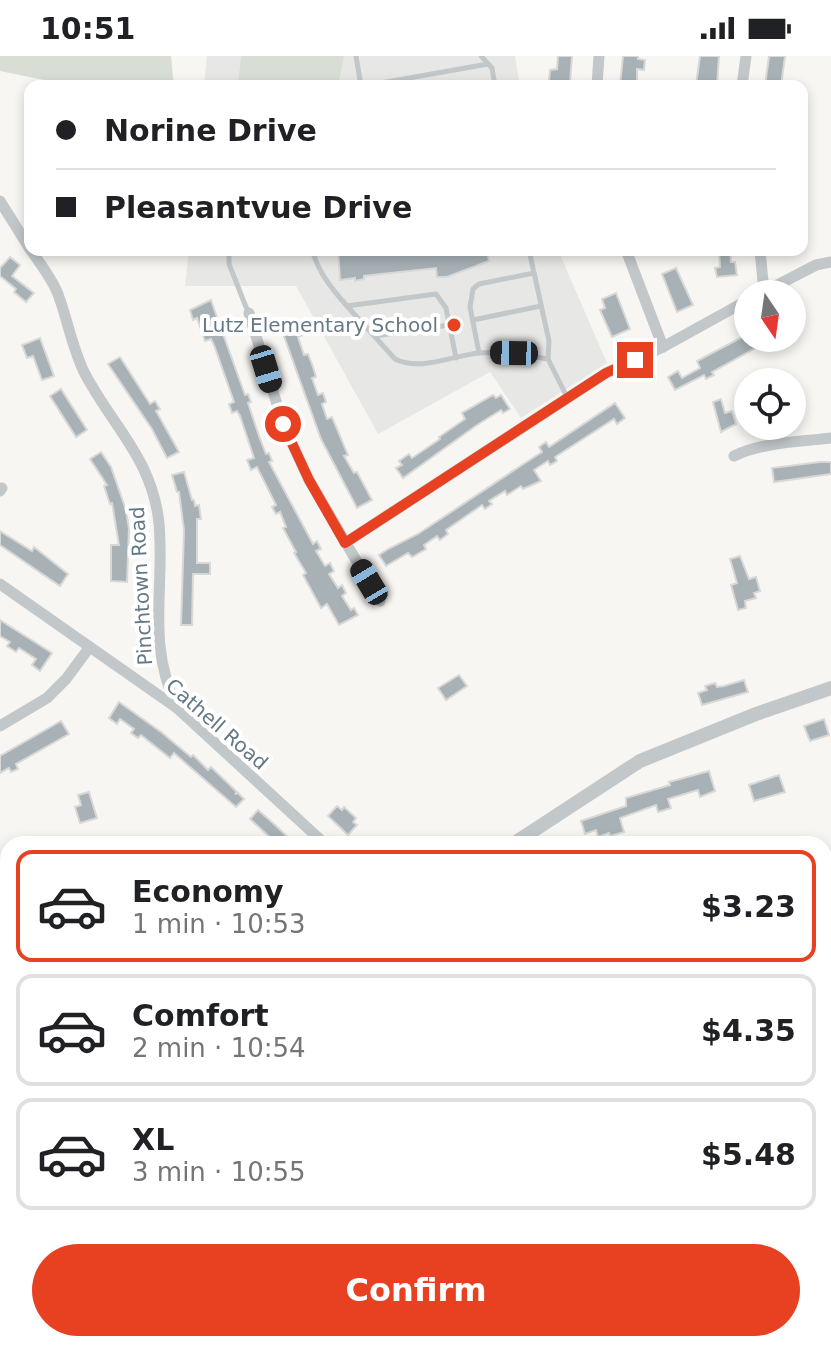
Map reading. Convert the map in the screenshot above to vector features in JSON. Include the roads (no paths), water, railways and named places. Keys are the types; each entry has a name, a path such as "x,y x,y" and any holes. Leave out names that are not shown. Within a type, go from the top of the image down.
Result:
{"street":[{"path":"597,80 599,56"},
{"path":"743,80 746,56"},
{"name":"Pinchtown Road","path":"0,201 24,239"},
{"name":"Pinchtown Road","path":"35,256 59,294 73,346 85,373 146,470 159,523 157,626 163,670 177,708"},
{"path":"628,256 663,347"},
{"path":"760,256 761,280"},
{"path":"787,280 816,265 831,262"},
{"path":"345,543 606,373 663,347 734,308"},
{"path":"249,313 283,424 309,480 380,601"},
{"path":"734,456 763,447 831,438"},
{"name":"Cathell Road","path":"0,584 177,708 316,836"},
{"path":"0,726 47,698 89,648"},
{"path":"525,836 640,761 756,714 831,688"}],"lane":[{"path":"356,56 362,80"},
{"path":"481,56 492,68 494,80"},
{"path":"397,80 488,64"},
{"path":"229,256 229,264 249,313"},
{"path":"314,256 327,283 395,359 405,364 479,353 514,353 548,359"},
{"path":"530,256 549,341 548,359 568,398"},
{"path":"479,353 470,307 473,289 479,284 534,273"},
{"path":"347,306 436,294 446,308 456,358"},
{"path":"473,320 541,306"},
{"path":"374,336 449,325"}],"place":[{"name":"Lutz Elementary School","path":"454,325"}]}
